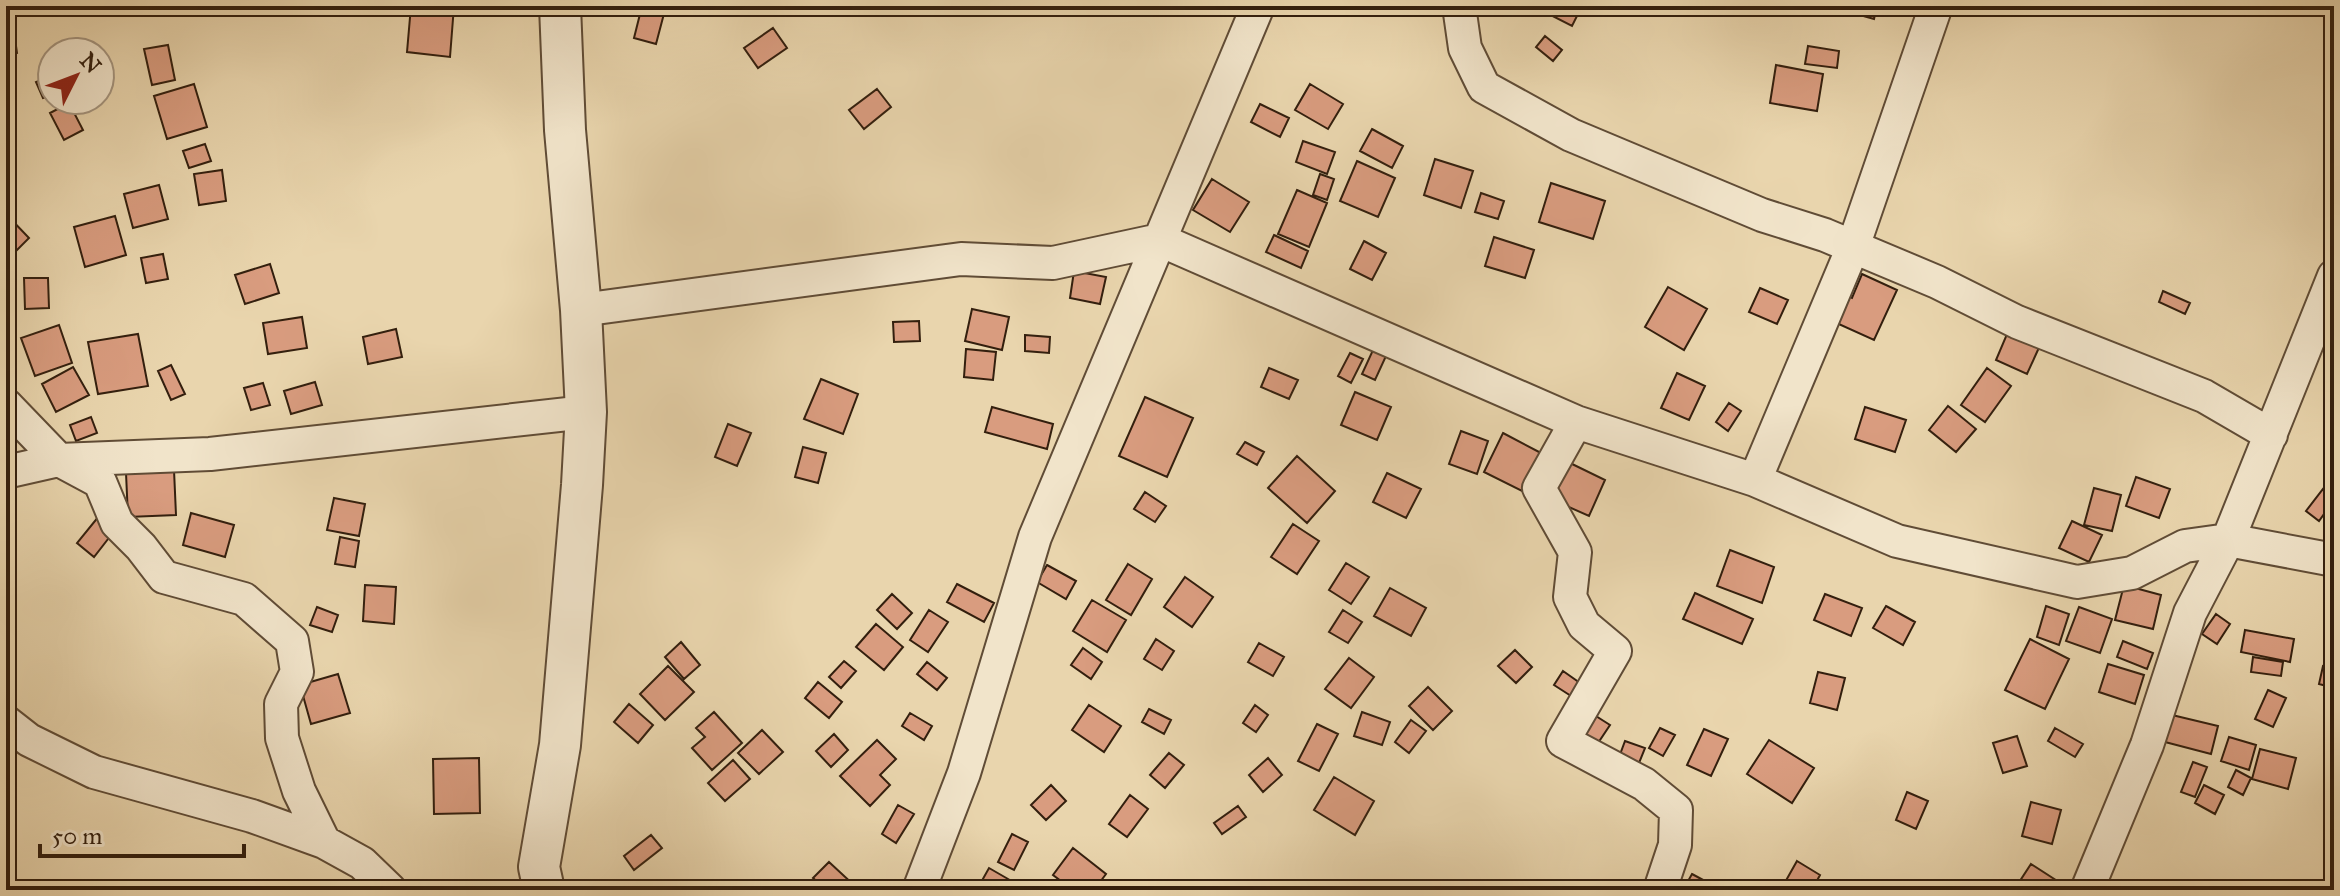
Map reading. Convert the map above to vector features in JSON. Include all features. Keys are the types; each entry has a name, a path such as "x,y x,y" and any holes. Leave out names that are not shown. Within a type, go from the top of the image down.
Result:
{"street":[{"path":"544,890 539,867 560,745 586,412 581,310 565,130 560,6"},
{"path":"919,890 964,773 1035,537 1258,6"},
{"path":"1459,6 1465,48 1484,87 1571,135 1762,215 1853,247 1937,282 2017,322 2204,396 2271,435"},
{"path":"1755,480 1853,247 1936,6"},
{"path":"581,310 961,259 1053,263 1160,240 1576,422 1755,480 1897,541 2077,582 2132,573 2185,546 2228,540 2334,560"},
{"path":"2087,890 2147,745 2190,613 2228,540 2334,276"},
{"path":"6,405 59,460 100,482 117,523 164,577 244,599 292,641 297,672 281,704 282,738 299,791 324,842"},
{"path":"6,472 59,460 210,454 586,412"},
{"path":"1576,422 1539,488 1575,552 1570,597 1584,625 1615,651 1563,741 1644,784 1676,810 1675,845 1660,890"},
{"path":"6,722 29,740 94,772 252,816 324,842 362,863 390,890"}],"building":[{"path":"411,6 454,6 450,57 407,52"},
{"path":"642,6 666,6 656,44 634,38"},
{"path":"1533,6 1582,6 1572,26"},
{"path":"1836,6 1877,6 1874,19"},
{"path":"12,18 17,53 6,55 6,19"},
{"path":"773,28 787,48 758,68 744,48"},
{"path":"1545,36 1562,50 1553,61 1536,47"},
{"path":"168,45 175,80 152,85 144,49"},
{"path":"1808,46 1839,51 1837,68 1805,64"},
{"path":"1776,65 1823,74 1817,111 1770,103"},
{"path":"194,84 207,127 167,139 154,96"},
{"path":"1310,84 1343,104 1328,129 1295,110"},
{"path":"877,89 891,107 864,129 849,110"},
{"path":"1260,104 1289,118 1280,137 1251,122"},
{"path":"52,116 76,116 83,130 64,140"},
{"path":"1372,129 1403,146 1392,168 1360,151"},
{"path":"1303,141 1335,152 1327,174 1296,162"},
{"path":"205,144 211,161 189,168 183,151"},
{"path":"1435,159 1473,171 1461,208 1424,195"},
{"path":"1357,161 1395,178 1378,217 1340,201"},
{"path":"222,170 226,201 199,205 194,174"},
{"path":"1320,174 1334,179 1327,200 1313,195"},
{"path":"1212,179 1249,202 1230,232 1193,210"},
{"path":"1551,183 1605,201 1593,239 1539,222"},
{"path":"159,185 168,219 133,228 124,194"},
{"path":"1297,190 1327,203 1309,247 1278,234"},
{"path":"1481,193 1504,201 1498,219 1475,212"},
{"path":"6,214 29,238 7,260 6,259"},
{"path":"115,216 126,255 85,267 74,227"},
{"path":"1274,235 1308,251 1301,268 1266,252"},
{"path":"1494,237 1534,250 1525,278 1485,266"},
{"path":"1364,241 1386,253 1372,280 1350,269"},
{"path":"163,254 168,279 146,283 141,258"},
{"path":"270,264 279,293 245,304 235,275"},
{"path":"1074,271 1106,277 1100,304 1070,298"},
{"path":"1862,274 1897,290 1874,340 1832,321 1844,294 1852,298"},
{"path":"24,278 48,278 49,308 25,309"},
{"path":"1668,287 1707,309 1684,350 1645,327"},
{"path":"1760,288 1788,300 1777,324 1749,312"},
{"path":"2163,291 2190,303 2185,314 2159,302"},
{"path":"972,309 1009,317 1002,350 965,341"},
{"path":"302,317 307,348 268,354 263,323"},
{"path":"919,321 920,341 894,342 893,322"},
{"path":"59,325 72,363 35,376 21,338"},
{"path":"2010,327 2042,341 2027,374 1996,360"},
{"path":"396,329 402,357 368,364 363,337"},
{"path":"138,334 148,386 98,394 88,342"},
{"path":"1025,335 1050,337 1049,353 1025,351"},
{"path":"966,349 996,352 993,380 964,377"},
{"path":"1373,350 1386,356 1375,380 1362,374"},
{"path":"1350,353 1363,359 1351,383 1338,376"},
{"path":"171,365 185,394 171,400 158,371"},
{"path":"73,367 89,395 56,412 42,384"},
{"path":"1269,368 1298,380 1289,399 1261,387"},
{"path":"1987,368 2011,386 1985,422 1961,405"},
{"path":"1677,373 1705,386 1689,420 1661,408"},
{"path":"821,379 858,394 843,434 804,419"},
{"path":"315,382 322,405 291,414 284,391"},
{"path":"263,383 270,405 251,410 244,388"},
{"path":"1355,392 1391,407 1377,440 1341,425"},
{"path":"1145,397 1193,418 1167,477 1119,456"},
{"path":"1729,403 1741,411 1728,431 1716,422"},
{"path":"1948,406 1976,429 1956,452 1929,430"},
{"path":"992,407 1053,424 1047,449 985,432"},
{"path":"1865,407 1906,420 1895,452 1855,439"},
{"path":"91,417 97,433 76,441 70,425"},
{"path":"728,424 751,433 737,466 715,457"},
{"path":"1461,431 1488,441 1477,474 1449,464"},
{"path":"1503,433 1541,453 1522,491 1484,472"},
{"path":"1245,442 1264,452 1257,465 1237,454"},
{"path":"803,447 826,453 818,483 795,477"},
{"path":"1297,456 1335,491 1307,523 1268,488"},
{"path":"1568,462 1605,480 1589,516 1551,499"},
{"path":"174,470 176,515 128,517 126,473"},
{"path":"1387,473 1421,489 1406,518 1373,502"},
{"path":"2136,477 2170,489 2159,518 2126,506"},
{"path":"2094,488 2121,495 2112,531 2084,525"},
{"path":"2323,489 2334,500 2319,521 2306,511"},
{"path":"1145,492 1166,506 1155,522 1134,509"},
{"path":"334,498 365,504 359,536 327,530"},
{"path":"191,513 234,525 225,557 183,545"},
{"path":"99,516 115,530 94,557 77,543"},
{"path":"2072,521 2102,535 2089,562 2059,548"},
{"path":"1293,524 1319,541 1297,574 1271,557"},
{"path":"340,537 359,541 355,567 335,564"},
{"path":"1730,550 1774,567 1762,603 1717,586"},
{"path":"1346,563 1369,577 1351,604 1329,590"},
{"path":"1128,564 1152,579 1131,615 1106,600"},
{"path":"1047,565 1076,581 1066,599 1037,582"},
{"path":"1185,577 1213,597 1192,627 1164,607"},
{"path":"957,584 994,603 984,622 947,602"},
{"path":"365,585 396,587 394,624 363,621"},
{"path":"2124,585 2161,595 2153,629 2115,620"},
{"path":"1390,588 1426,608 1411,636 1374,616"},
{"path":"1695,593 1753,619 1742,644 1683,619"},
{"path":"892,594 912,613 897,629 877,610"},
{"path":"1825,594 1862,608 1851,636 1814,620"},
{"path":"1092,600 1126,620 1107,652 1073,631"},
{"path":"1886,606 1915,622 1903,645 1873,628"},
{"path":"2046,606 2069,614 2059,645 2037,637"},
{"path":"317,607 338,615 332,632 310,625"},
{"path":"2079,607 2112,619 2100,653 2066,641"},
{"path":"929,610 948,622 928,652 910,640"},
{"path":"1343,610 1362,622 1348,643 1329,632"},
{"path":"2216,614 2230,624 2217,644 2202,634"},
{"path":"876,624 903,647 884,670 856,647"},
{"path":"2245,630 2294,639 2290,662 2241,652"},
{"path":"1156,639 1174,651 1162,670 1144,659"},
{"path":"2030,639 2069,659 2045,709 2005,690"},
{"path":"2123,641 2153,653 2147,669 2117,657"},
{"path":"681,642 700,665 684,679 665,657"},
{"path":"1259,643 1284,657 1273,676 1248,662"},
{"path":"1083,648 1102,662 1091,679 1071,665"},
{"path":"1515,650 1532,667 1516,683 1498,666"},
{"path":"2253,657 2283,662 2281,676 2251,672"},
{"path":"1349,658 1374,677 1351,708 1325,689"},
{"path":"844,661 856,671 841,688 829,677"},
{"path":"927,662 947,678 937,690 917,674"},
{"path":"2108,664 2144,675 2135,704 2099,692"},
{"path":"668,666 694,692 665,720 640,694"},
{"path":"2323,666 2334,669 2334,688 2319,684"},
{"path":"1563,671 1580,683 1571,696 1554,685"},
{"path":"1818,672 1845,678 1837,710 1810,703"},
{"path":"338,674 350,713 311,724 300,685"},
{"path":"818,682 842,702 829,718 805,698"},
{"path":"1428,687 1452,711 1433,730 1409,706"},
{"path":"2268,690 2286,698 2273,727 2255,719"},
{"path":"629,704 653,725 638,743 614,722"},
{"path":"1089,705 1121,726 1104,752 1072,730"},
{"path":"1255,705 1268,715 1256,732 1243,723"},
{"path":"1149,709 1171,720 1164,734 1142,722"},
{"path":"1588,711 1610,725 1596,746 1574,731"},
{"path":"714,712 742,743 712,770 692,748 705,737 696,728"},
{"path":"1362,712 1390,722 1382,745 1354,736"},
{"path":"910,713 932,726 924,740 902,726"},
{"path":"2172,715 2218,726 2211,754 2165,742"},
{"path":"1411,720 1426,731 1409,753 1395,742"},
{"path":"1317,724 1338,734 1319,771 1298,761"},
{"path":"1660,728 1675,735 1663,756 1649,748"},
{"path":"2055,728 2083,744 2075,757 2048,741"},
{"path":"1704,729 1728,739 1711,776 1687,765"},
{"path":"762,730 783,752 759,774 738,753"},
{"path":"834,734 848,750 831,767 816,751"},
{"path":"2017,736 2027,766 2003,773 1993,743"},
{"path":"2229,737 2256,745 2249,770 2221,761"},
{"path":"877,740 896,759 880,775 890,785 870,806 840,776"},
{"path":"1769,740 1814,768 1792,803 1747,774"},
{"path":"1625,741 1645,748 1637,768 1618,760"},
{"path":"2260,749 2296,758 2288,789 2252,779"},
{"path":"1169,753 1184,765 1165,788 1150,775"},
{"path":"479,758 480,813 434,814 433,759"},
{"path":"1268,758 1282,775 1263,792 1249,775"},
{"path":"733,760 750,779 725,801 708,783"},
{"path":"2193,762 2207,767 2195,797 2181,792"},
{"path":"2236,770 2251,778 2243,795 2228,787"},
{"path":"1334,777 1374,801 1355,835 1314,810"},
{"path":"1051,785 1066,801 1046,820 1031,805"},
{"path":"2204,785 2224,795 2215,814 2195,803"},
{"path":"1907,792 1928,801 1916,829 1896,820"},
{"path":"1130,795 1148,809 1127,837 1109,824"},
{"path":"2031,802 2061,810 2052,844 2022,836"},
{"path":"898,805 914,814 896,843 882,834"},
{"path":"1238,806 1246,817 1222,834 1214,823"},
{"path":"1012,834 1028,842 1014,870 998,862"},
{"path":"651,835 662,848 634,870 624,856"},
{"path":"1073,848 1106,874 1094,890 1073,890 1053,875"},
{"path":"1797,861 1820,875 1812,890 1796,890 1784,884"},
{"path":"829,862 856,887 853,890 826,890 813,878"},
{"path":"2031,864 2062,884 2058,890 2014,890"},
{"path":"989,868 1015,883 1011,890 985,890 979,886"},
{"path":"1692,874 1720,889 1683,890"}]}
